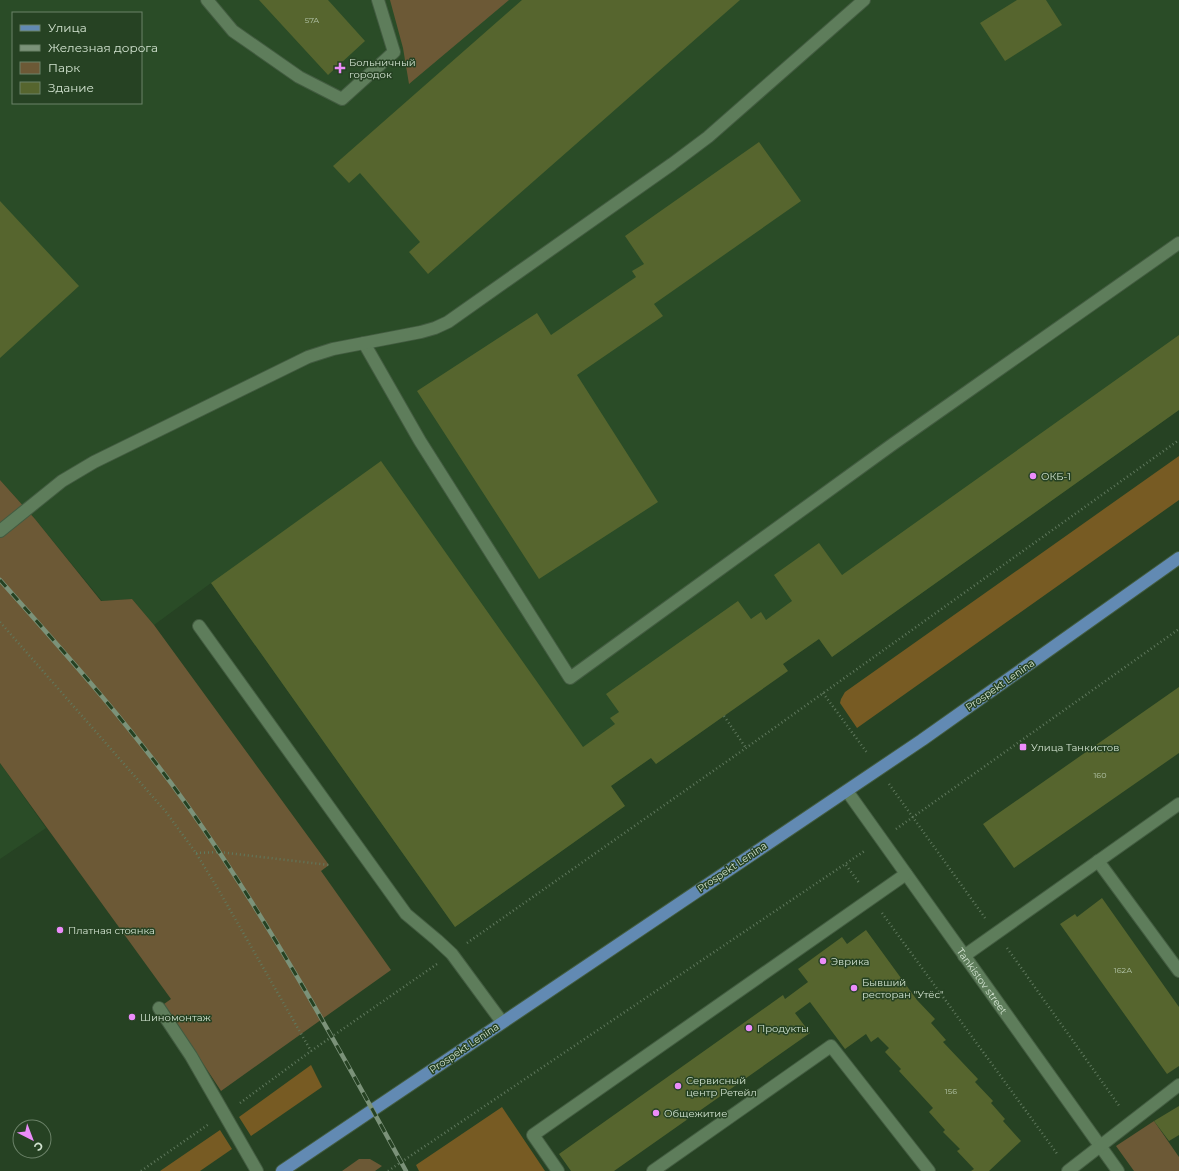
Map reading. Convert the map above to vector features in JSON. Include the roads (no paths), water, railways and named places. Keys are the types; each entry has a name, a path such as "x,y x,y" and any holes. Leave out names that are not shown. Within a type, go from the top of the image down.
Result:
{"main road":[{"name":"Prospekt Lenina","path":"282,1171 922,740 1179,558"}],"street":[{"path":"207,0 233,31 300,77 342,99 394,52 378,0"},
{"path":"0,531 62,481 94,462 308,357 333,349 422,332 435,328 461,313 672,164 702,141 864,0"},
{"path":"364,343 420,442 570,678 893,444 1179,242"},
{"path":"199,626 406,914 452,954 502,1022"},
{"name":"Tankistov street","path":"847,790 1118,1171"},
{"path":"964,956 1179,804"},
{"path":"1098,861 1179,971"},
{"path":"558,1171 533,1135 906,874"},
{"path":"159,1008 191,1056 257,1171"},
{"path":"653,1171 831,1046 929,1171"},
{"path":"1068,1171 1179,1085"}],"railway":[{"path":"0,580 73,662 120,718 187,805 246,894 302,985 355,1077 406,1171"}],"place":[{"name":"Больничный городок","path":"340,68"},
{"name":"ОКБ-1","path":"1033,476"},
{"name":"Улица Танкистов","path":"1023,747"},
{"name":"Платная стоянка","path":"60,930"},
{"name":"Эврика","path":"823,961"},
{"name":"Бывший ресторан \"Утёс\"","path":"854,988"},
{"name":"Шиномонтаж","path":"132,1017"},
{"name":"Продукты","path":"749,1028"},
{"name":"Сервисный центр Ретейл","path":"678,1086"},
{"name":"Общежитие","path":"656,1113"}]}
